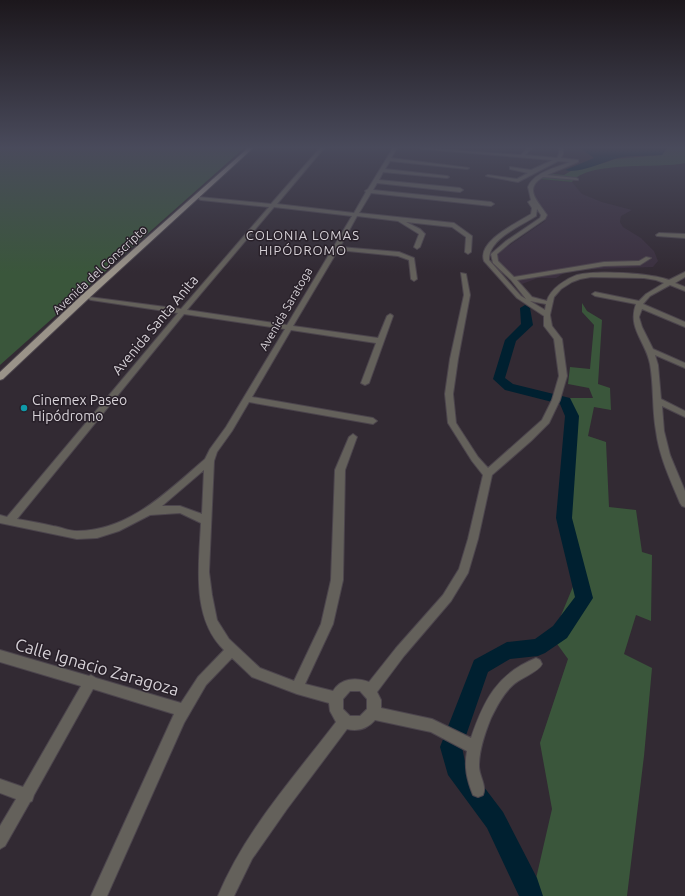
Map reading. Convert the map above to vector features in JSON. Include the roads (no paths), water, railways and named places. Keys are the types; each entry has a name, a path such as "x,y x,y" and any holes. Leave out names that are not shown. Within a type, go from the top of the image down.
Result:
{"main road":[{"name":"Avenida del Conscripto","path":"0,369 199,190"},
{"name":"Avenida del Conscripto","path":"0,377 91,292 205,190"}],"street":[{"name":"Avenida Santa Anita","path":"5,520 287,190"},
{"path":"527,190 528,198 536,212 530,218 505,232 490,244 486,254 486,260 519,297 547,315"},
{"path":"531,190 534,200 544,215 542,219 499,248 494,254 495,262 514,279 530,299 549,303"},
{"path":"368,191 491,204"},
{"name":"Avenida Saratoga","path":"210,461 213,451 289,328 368,191"},
{"path":"201,198 396,219 455,222 469,236 468,252"},
{"path":"396,219 418,230 422,234 417,246"},
{"path":"505,232 517,236"},
{"path":"659,235 685,236"},
{"path":"335,248 398,254 412,259 414,279"},
{"path":"514,279 604,264 640,263 648,258"},
{"path":"498,274 507,273"},
{"path":"463,274 467,294 454,359 449,394 452,423 475,459 488,474"},
{"path":"370,691 400,652 447,598 464,570 473,539 488,474 528,439 546,420 557,398 563,376 558,339 548,326 547,315 551,297 559,288 578,277 591,275 632,274 657,278 685,289"},
{"path":"685,274 648,295 640,304 636,317 638,327 650,350 660,431 665,455 680,483 685,503"},
{"path":"595,294 640,304 685,325"},
{"path":"91,298 381,341"},
{"path":"365,383 390,316"},
{"path":"650,350 685,366"},
{"path":"246,399 373,421"},
{"path":"657,400 685,414"},
{"path":"297,688 327,624 337,580 340,470 353,437"},
{"path":"5,520 76,535 94,534 112,530 134,521 149,511 210,461"},
{"path":"210,461 204,552 206,595 211,621 225,643 256,673 297,688 336,698"},
{"path":"149,511 176,508 186,510 207,522"},
{"path":"99,896 179,718 202,681 232,650"},
{"name":"Calle Ignacio Zaragoza","path":"0,656 90,681 184,710"},
{"path":"478,790 472,767 474,747 486,716 501,689 522,670 536,664"},
{"path":"0,841 27,796 90,681"},
{"path":"355,684 363,686 370,691 374,698 375,706 373,713 363,722 351,724 344,721 336,711 336,698 340,691 347,686 355,684"},
{"path":"373,713 432,726 474,747"},
{"path":"226,896 247,854 344,721"},
{"path":"0,786 27,796"}],"waterway":[{"path":"525,308 527,325 511,340 499,379 509,387 565,401 572,416 564,518 584,598 560,632 538,647 507,651 481,666 451,747 456,767 495,820 531,896"}],"place":[{"name":"Cinemex Paseo Hipódromo","path":"24,408"}],"district":[{"name":"COLONIA LOMAS HIPÓDROMO","path":"303,242"}]}
